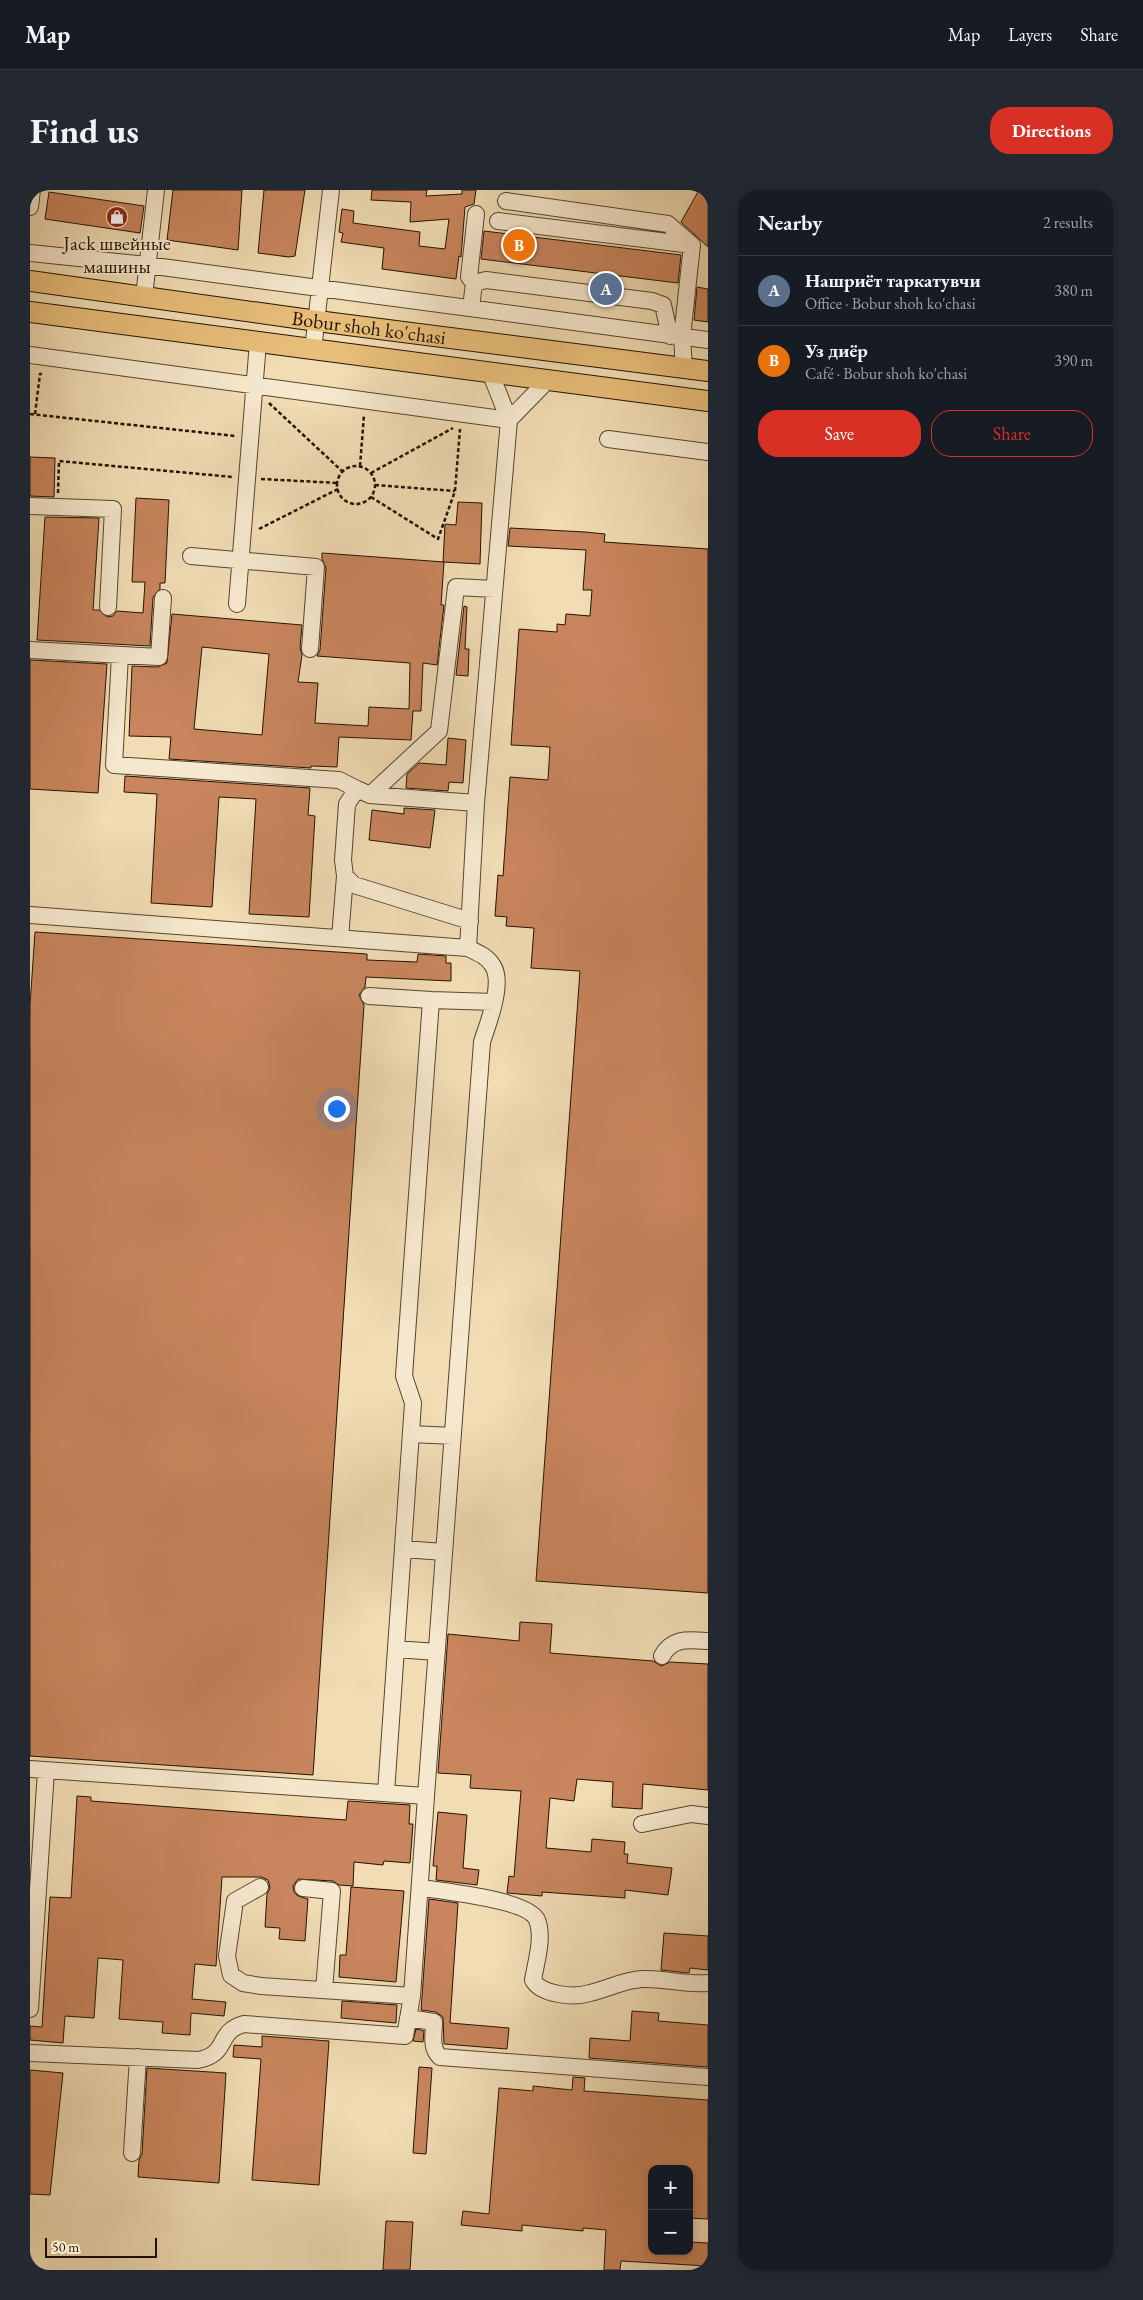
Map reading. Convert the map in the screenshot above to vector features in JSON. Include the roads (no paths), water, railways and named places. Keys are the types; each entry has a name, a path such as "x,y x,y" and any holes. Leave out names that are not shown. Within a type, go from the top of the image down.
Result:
{"main road":[{"name":"Bobur shoh ko'chasi","path":"30,282 708,371"},
{"name":"Bobur shoh ko'chasi","path":"30,312 708,401"}],"street":[{"path":"30,207 32,190"},
{"path":"144,297 156,190"},
{"path":"313,350 331,190"},
{"path":"506,201 668,224 692,245"},
{"path":"471,308 474,283 469,277 476,214"},
{"path":"498,221 692,245"},
{"path":"676,336 692,245"},
{"path":"30,253 147,265 708,340"},
{"path":"474,283 486,280 663,305 676,336 684,368"},
{"path":"237,604 258,342"},
{"path":"30,355 254,385 367,409 509,420"},
{"path":"468,948 476,803 509,420 490,372"},
{"path":"509,420 548,380"},
{"path":"608,439 708,452"},
{"path":"30,506 113,509 108,607"},
{"path":"191,556 316,567 310,649"},
{"path":"340,938 345,876 343,860 347,804 439,731 456,587 494,589"},
{"path":"30,650 159,657 164,598"},
{"path":"120,655 114,764 339,780 364,792 476,803"},
{"path":"345,876 354,885 470,921"},
{"path":"30,915 468,948 484,956 494,967 497,991 482,1042 426,1796 421,1888 412,1996 404,2036 244,2024 233,2027 227,2033 220,2048 210,2058 198,2060 30,2053"},
{"path":"369,996 494,1002"},
{"path":"386,1793 413,1404 404,1376 430,1000"},
{"path":"411,1434 453,1436"},
{"path":"403,1549 444,1552"},
{"path":"662,1656 672,1643 682,1640 708,1641"},
{"path":"396,1649 437,1652"},
{"path":"30,2009 38,1770 426,1796"},
{"path":"642,1824 691,1814 708,1816"},
{"path":"260,1887 235,1901 227,1956 231,1975 243,1983 261,1986 412,1996"},
{"path":"303,1888 332,1891 324,1990"},
{"path":"421,1888 480,1896 526,1910 536,1917 540,1931 533,1980 536,1987 547,1993 588,1994 637,1979 690,1985 708,1983"},
{"path":"408,2018 434,2022 433,2045 440,2057 708,2077"},
{"path":"132,2153 138,2058"}],"place":[{"name":"Jack швейные машины","path":"117,217"},
{"name":"Уз диёр","path":"519,245"},
{"name":"Нашриёт таркатувчи","path":"606,289"}]}
